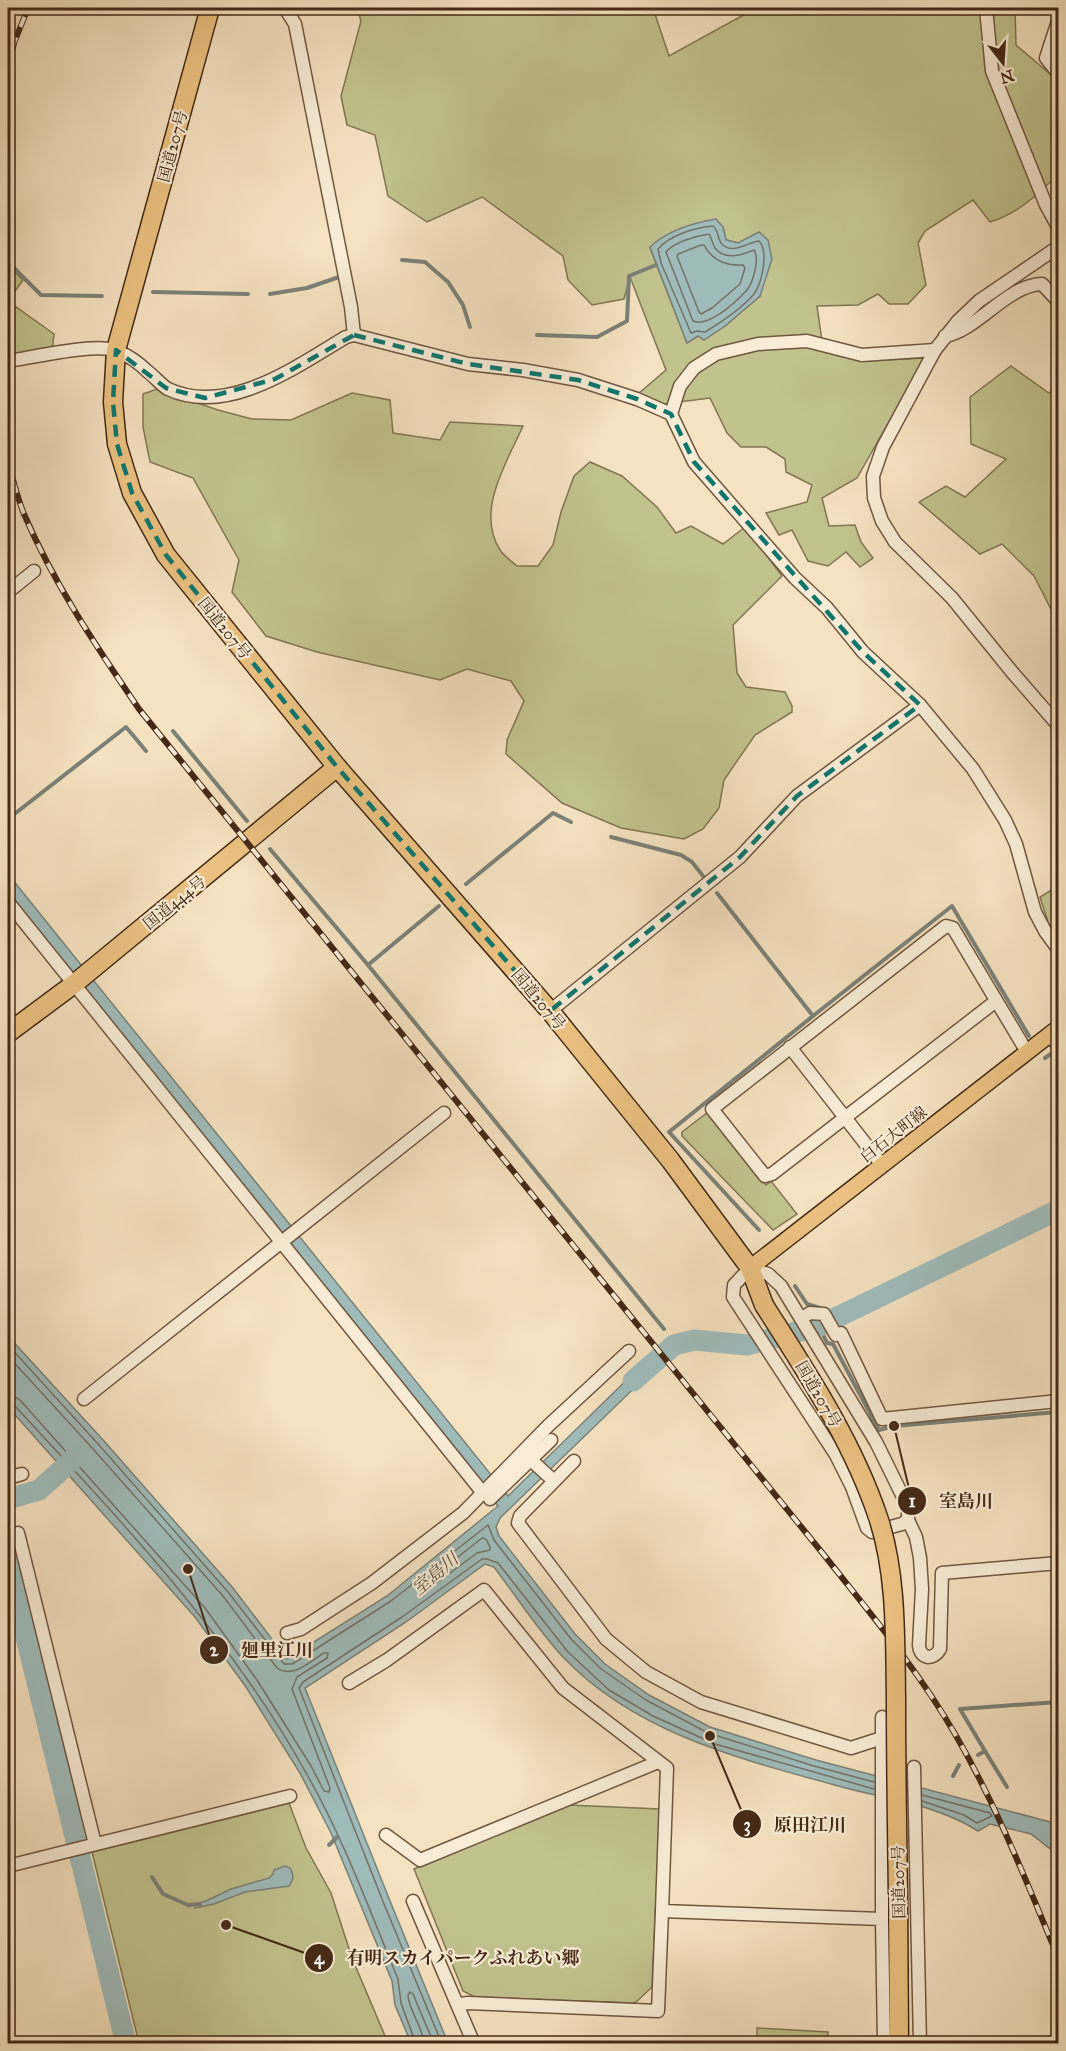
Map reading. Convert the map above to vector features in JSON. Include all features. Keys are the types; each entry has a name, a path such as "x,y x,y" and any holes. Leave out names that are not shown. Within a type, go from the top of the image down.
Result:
{"highway":[{"name":"国道207号","path":"210,8 116,350 113,402 117,444 132,493 166,555 337,767 550,1011 671,1161 750,1268 764,1305 823,1398 854,1455 879,1519 890,1570 895,1637 899,2043"},
{"name":"国道444号","path":"8,1033 74,984 337,767"}],"main road":[{"name":"白石大町線","path":"750,1268 1028,1052 1056,1038"}],"street":[{"path":"285,8 295,24 351,308 354,335"},
{"path":"986,8 992,71 1046,205 1059,227"},
{"path":"1059,21 1046,58 1059,73"},
{"path":"1059,247 979,301 945,336 935,350 883,447 873,476 874,498 882,521 895,542 952,598 1059,725"},
{"path":"945,336 957,334 996,305 1033,284 1042,284 1059,302"},
{"path":"8,362 96,348 116,350 144,368 166,388 205,398 252,388 275,379 346,337 354,335 468,364 524,370 578,380 637,399 671,414 694,462 795,578 827,608 863,652 920,705 973,769 1005,820 1016,844 1035,912 1045,931 1059,949"},
{"path":"671,414 680,386 694,368 716,354 758,344 807,341 862,355 935,350"},
{"path":"8,592 34,572"},
{"path":"550,1011 740,857 797,796 920,705"},
{"path":"8,902 487,1496"},
{"path":"996,1001 772,1174 765,1176 712,1109 946,926 953,928 1028,1052"},
{"path":"790,1047 882,1165"},
{"path":"84,1399 444,1113"},
{"path":"908,1520 903,1524 872,1532 867,1528 852,1487 836,1455 734,1297 734,1285 750,1268 768,1274 781,1286 876,1442 908,1507 908,1520 916,1537 920,1558 922,1588 919,1644 920,1652 924,1656 930,1658 940,1649 942,1574 1059,1563"},
{"path":"802,1318 810,1313 824,1314 836,1335 841,1333 882,1419 1059,1401"},
{"path":"287,1633 301,1629 372,1583 487,1496 548,1426 629,1351"},
{"path":"500,1482 531,1460 551,1440"},
{"path":"531,1460 554,1481"},
{"path":"574,1461 520,1516 518,1523 606,1639 646,1672 701,1702 850,1748 882,1738"},
{"path":"8,1478 22,1474"},
{"path":"18,1533 83,1847"},
{"path":"349,1683 387,1660 484,1590 563,1688 667,1768 658,2011 458,2004"},
{"path":"882,1717 884,2043"},
{"path":"386,1835 420,1860 658,1762"},
{"path":"914,1767 920,2043"},
{"path":"8,1866 290,1796"},
{"path":"413,1901 474,2043"},
{"path":"662,1911 882,1919"}],"highlighted area":[{"path":"354,335 468,364 578,380 637,399 671,414 694,462 863,652 920,705 797,796 740,857 550,1011 337,767 166,555 132,493 117,444 113,402 116,350 166,388 205,398 275,379"}],"green space":[{"path":"357,8 653,8 669,56 756,8 1015,8 1016,45 1055,78 1058,57 1058,78 1055,79 1059,113 1051,132 1058,174 1027,202 1000,218 990,222 973,200 925,231 918,243 926,285 908,304 889,304 878,294 858,305 817,306 823,348 859,361 925,358 857,478 822,498 829,526 855,525 861,542 873,558 860,567 846,552 828,566 808,561 792,530 779,535 766,513 807,502 812,485 786,472 785,459 766,447 741,447 727,433 710,398 663,404 638,394 666,370 630,277 624,299 592,305 568,280 563,256 482,197 427,222 388,196 375,135 347,125 341,96 361,21","holes":["723,227 726,240 738,243 760,296 725,326 704,339 698,336 687,343 650,248"]},
{"path":"8,265 23,280 8,301"},
{"path":"8,301 54,334 52,350 8,355"},
{"path":"1011,366 1049,393 1058,388 1058,623 1034,576 1002,544 980,554 919,502 946,486 965,497 1006,459 971,444 970,397"},
{"path":"157,389 252,419 291,420 352,393 390,400 393,433 440,440 450,422 523,426 496,487 491,519 493,535 500,550 517,566 538,566 553,545 561,512 574,476 590,462 622,476 657,507 676,533 691,526 723,544 745,527 782,576 733,625 737,673 746,687 785,692 792,706 792,712 755,735 724,780 719,808 703,829 684,839 621,828 562,803 506,754 507,740 524,701 511,681 467,669 440,680 317,652 266,636 232,592 239,560 193,478 150,462 143,427 143,394"},
{"path":"1058,886 1058,939 1049,925 1040,897"},
{"path":"708,1112 766,1185 771,1181 797,1214 773,1230 682,1136 682,1132"},
{"path":"289,1803 306,1848 331,1893 352,1958 388,2043 139,2043 92,1852"},
{"path":"568,1805 660,1809 652,1987 635,2003 475,1997 463,1991 414,1869"},
{"path":"757,2028 828,2032 827,2043 757,2043"}],"water":[{"path":"716,219 723,227 726,240 738,243 759,232 768,240 772,259 760,296 725,326 704,340 698,336 687,343 650,247 681,228"},
{"path":"8,874 508,1496 649,1358 656,1367 500,1518 496,1527 499,1536 575,1634 605,1664 649,1695 710,1727 816,1760 1058,1824 1058,1855 1031,1834 990,1824 978,1831 943,1814 906,1802 849,1789 723,1752 654,1723 591,1683 563,1657 494,1567 485,1564 406,1622 305,1688 448,2043 411,2043 395,2005 392,1981 331,1833 300,1773 246,1687 195,1617 8,1407 8,1336 233,1588 287,1659 387,1596 498,1506 8,894"},
{"path":"285,1866 290,1868 293,1875 289,1886 245,1892 214,1904 195,1908 196,1904 231,1889 269,1878 274,1870"}],"waterway":[{"path":"402,260 425,262 448,282 463,305 470,327"},
{"path":"8,262 41,295 102,296"},
{"path":"537,335 597,337 627,321 629,276 656,265"},
{"path":"270,294 307,288 339,277"},
{"path":"153,292 248,294"},
{"path":"8,819 126,727 146,751"},
{"path":"173,731 247,821"},
{"path":"466,884 553,813 571,822"},
{"path":"611,837 681,855 692,862 703,876"},
{"path":"270,849 368,965 439,906"},
{"path":"717,893 813,1016 952,906 1029,1036"},
{"path":"368,965 664,1329"},
{"path":"759,1230 669,1132 813,1016"},
{"path":"1045,1058 1058,1049"},
{"name":"室島川","path":"633,1381 674,1345 694,1340 747,1345 819,1326 1058,1210"},
{"path":"795,1286 807,1304 820,1308"},
{"name":"室島川","path":"819,1326 827,1343 833,1344 879,1430 894,1426 1058,1412"},
{"path":"8,1499 39,1490 79,1454"},
{"path":"8,1564 126,2044"},
{"path":"978,1755 985,1751 960,1709 1058,1702"},
{"path":"985,1751 1007,1787"},
{"path":"953,1776 959,1765"},
{"path":"329,1845 337,1837"},
{"path":"152,1877 163,1894 188,1905 200,1904"}],"railway":[{"path":"8,69 14,43 28,8"},
{"path":"8,461 24,514 62,590 139,709 824,1555 893,1642 925,1687 955,1734 984,1789 1058,1957"}],"place":[{"name":"室島川","path":"894,1426"},
{"name":"廻里江川","path":"188,1569"},
{"name":"原田江川","path":"710,1736"},
{"name":"有明スカイパークふれあい郷","path":"226,1925"}]}
